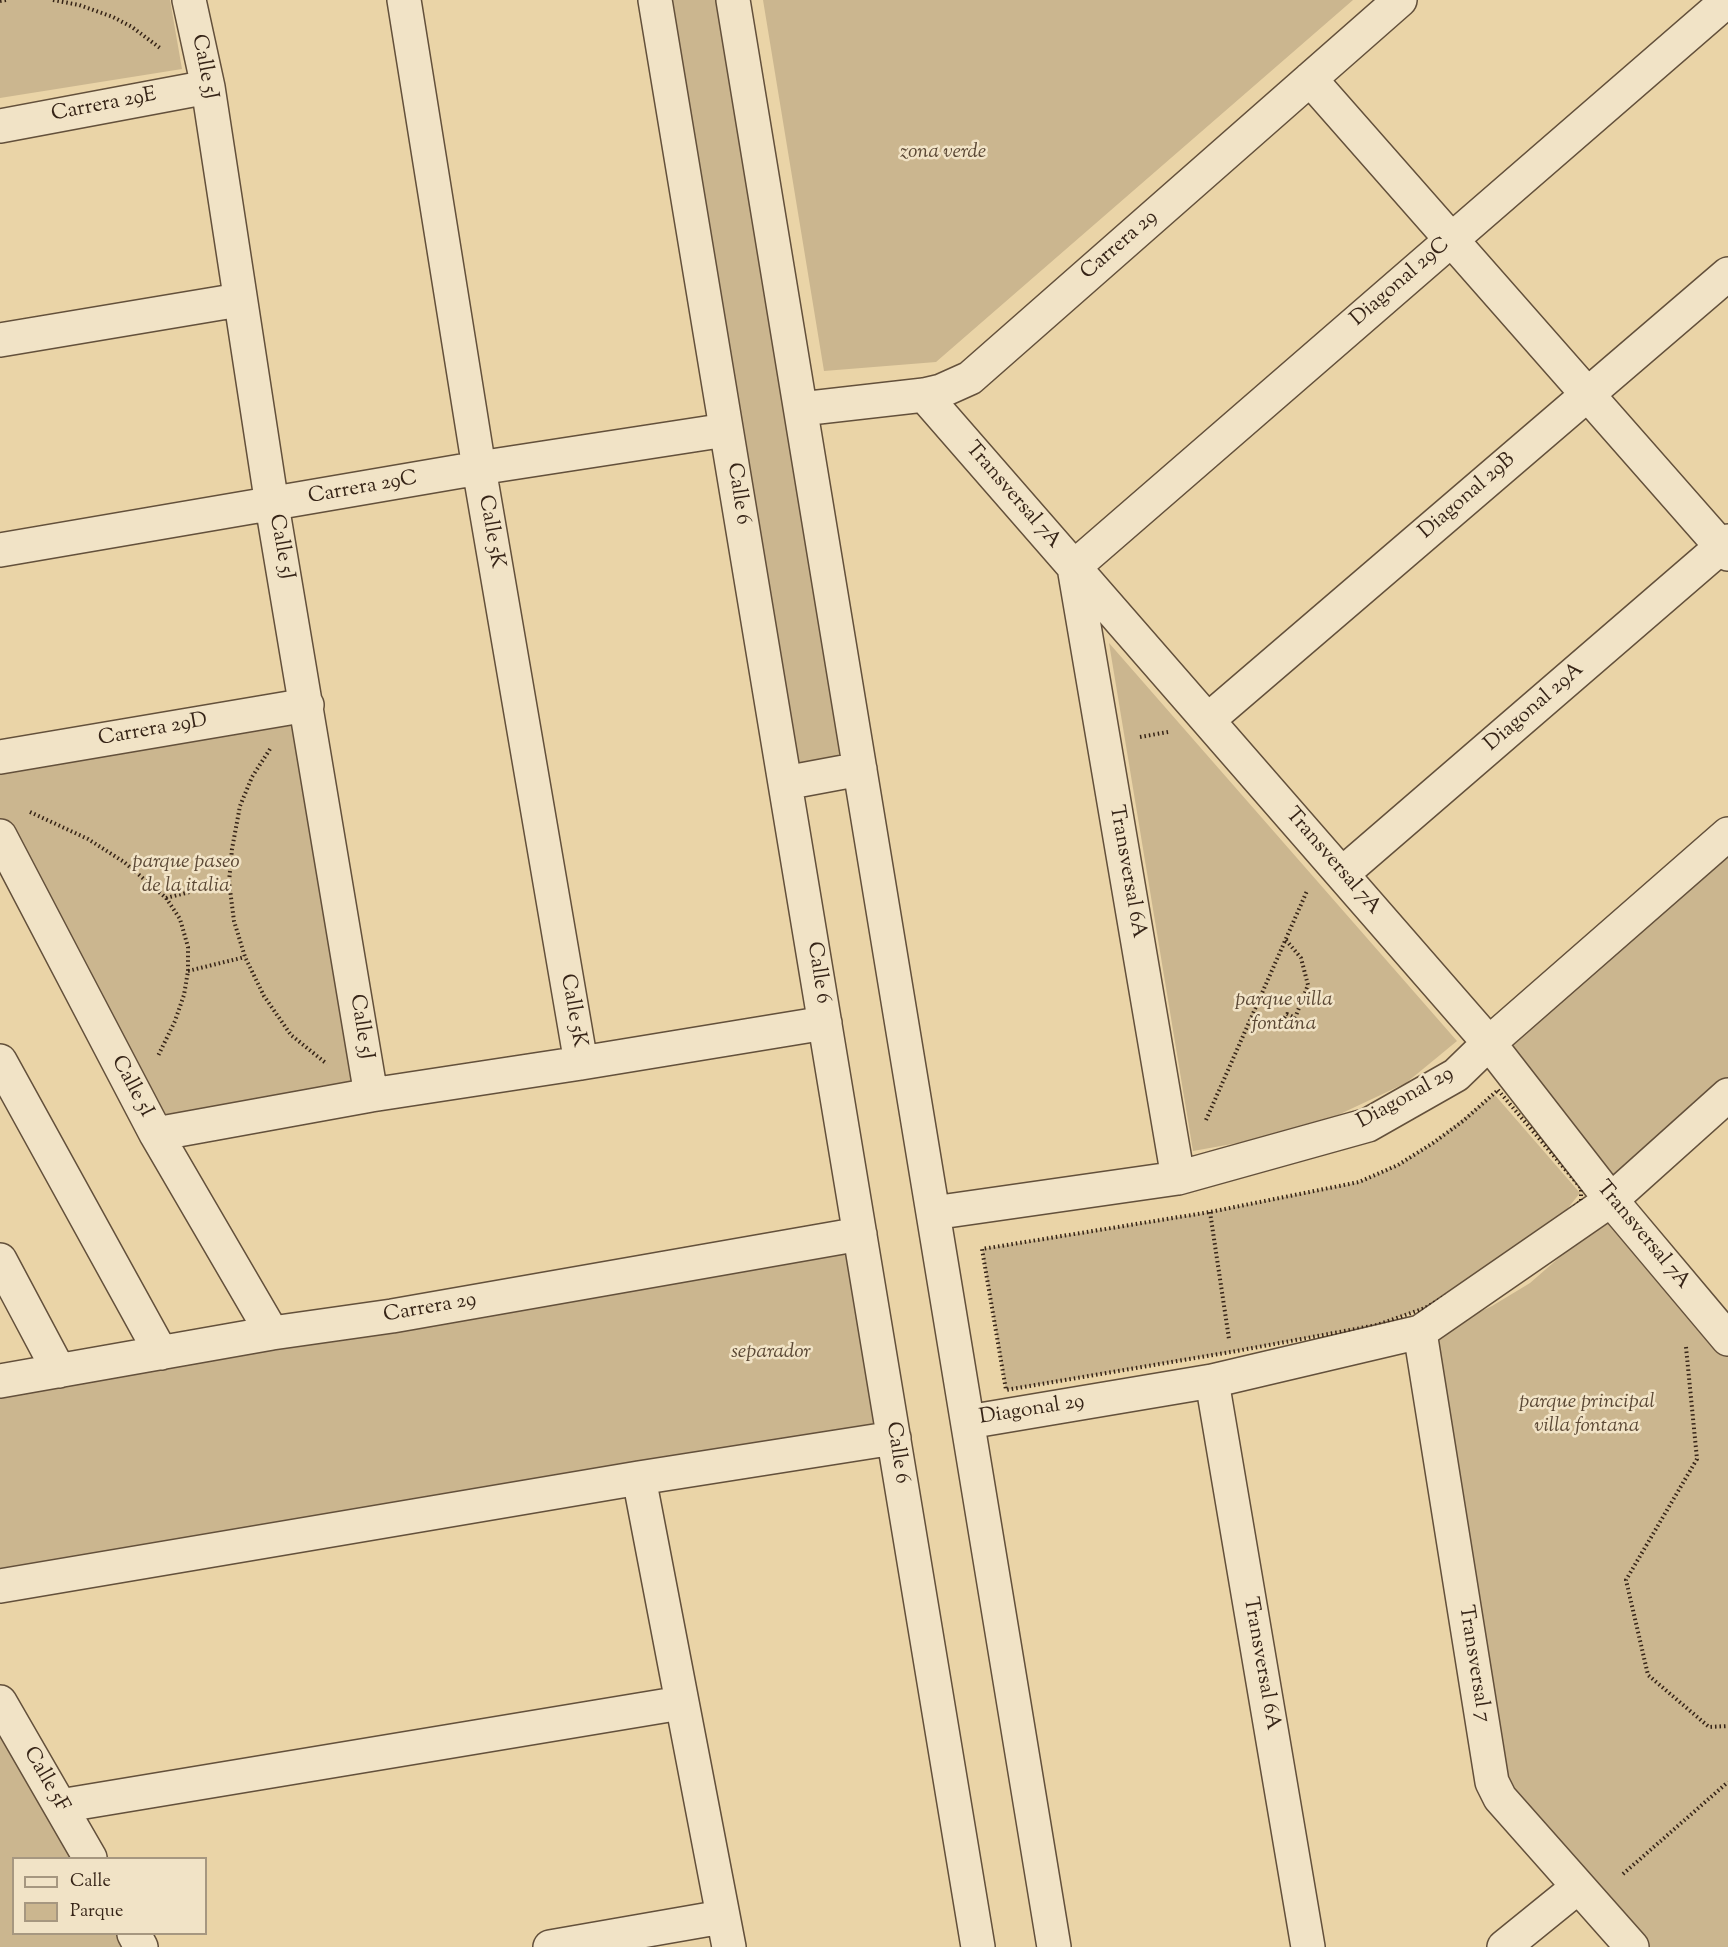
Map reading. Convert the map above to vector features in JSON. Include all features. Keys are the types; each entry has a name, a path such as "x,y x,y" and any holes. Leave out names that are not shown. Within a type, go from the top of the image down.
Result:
{"street":[{"name":"Calle 5J","path":"189,0 208,87 272,505 371,1095"},
{"name":"Calle 5K","path":"404,0 479,468 581,1064"},
{"name":"Calle 6","path":"655,0 978,1947"},
{"path":"734,0 1054,1947"},
{"name":"Carrera 29","path":"801,409 924,395 941,391 970,378 1400,0"},
{"name":"Diagonal 29C","path":"1074,567 1728,0"},
{"path":"1310,79 1587,394 1726,547"},
{"name":"Carrera 29E","path":"0,126 208,87"},
{"name":"Diagonal 29B","path":"1208,720 1728,274"},
{"path":"0,340 239,300"},
{"name":"Transversal 7A","path":"924,395 1489,1043 1611,1200 1728,1339"},
{"name":"Carrera 29C","path":"0,550 479,468 726,430"},
{"name":"Diagonal 29A","path":"1342,874 1726,547"},
{"name":"Transversal 6A","path":"1074,567 1178,1178"},
{"name":"Carrera 29D","path":"0,757 307,705"},
{"path":"785,783 860,769"},
{"name":"Diagonal 29","path":"933,1213 1178,1178 1368,1125 1456,1075 1489,1043 1728,834"},
{"name":"Calle 5I","path":"0,836 156,1134 272,1333"},
{"path":"156,1134 371,1095 581,1064 825,1023"},
{"path":"0,1061 161,1353"},
{"name":"Diagonal 29","path":"968,1422 1212,1381 1420,1332 1611,1200 1728,1095"},
{"name":"Carrera 29","path":"0,1380 272,1333 392,1316 860,1234"},
{"path":"0,1260 60,1371"},
{"name":"Transversal 7","path":"1420,1332 1492,1782 1500,1798 1632,1947"},
{"name":"Transversal 6A","path":"1212,1381 1308,1947"},
{"path":"0,1586 639,1478 894,1438"},
{"path":"550,1947 726,1932 639,1478"},
{"name":"Calle 5F","path":"0,1702 89,1857"},
{"path":"60,1806 681,1702"},
{"path":"1504,1947 1578,1887"}],"path":[{"path":"1,0 6,0"},
{"path":"53,0 79,5 113,17 132,27 161,48"},
{"path":"307,705 269,750 252,777 240,806 229,882 234,921 244,957 264,996 291,1035 371,1095"},
{"path":"1134,738 1174,731"},
{"path":"22,808 97,845 145,878 166,898 180,919 188,947 188,971 184,995 175,1021 160,1049 157,1060"},
{"path":"166,898 229,882"},
{"path":"1206,1120 1309,887"},
{"path":"1251,1018 1268,1028 1273,1019 1281,1023 1287,1014 1295,1018 1308,985 1301,958 1286,940"},
{"path":"188,971 244,957"},
{"path":"1498,1090 1581,1188 1581,1201 1556,1223 1492,1270 1425,1308 1377,1325 1231,1352 1006,1390 982,1249 1210,1212 1359,1182 1398,1165 1433,1143 1463,1121 1498,1090"},
{"path":"1210,1212 1231,1352"},
{"path":"1686,1347 1696,1459 1626,1580 1648,1675 1709,1727 1728,1726"},
{"path":"1623,1874 1728,1782"}],"green space":[{"path":"0,0 170,0 182,69 0,98"},
{"path":"647,0 733,0 860,769 785,783"},
{"name":"zona verde","path":"763,0 1353,0 936,362 824,371"},
{"name":"parque villa fontana","path":"1109,643 1457,1041 1406,1083 1304,1131 1193,1151"},
{"name":"parque paseo de la italia","path":"307,705 371,1095 156,1134 0,836 0,757"},
{"path":"1728,842 1728,1088 1615,1185 1499,1045"},
{"path":"1494,1094 1580,1193 1556,1223 1492,1270 1425,1308 1377,1325 1006,1390 982,1249 1210,1212 1359,1182 1398,1165 1433,1143"},
{"name":"parque principal villa fontana","path":"1615,1209 1728,1348 1728,1947 1648,1947 1510,1794 1429,1336 1492,1306 1530,1283"},
{"name":"separador","path":"860,1234 894,1438 0,1586 0,1380"},
{"path":"0,1702 89,1857 12,1857 12,1935 135,1935 141,1947 0,1947"}]}
